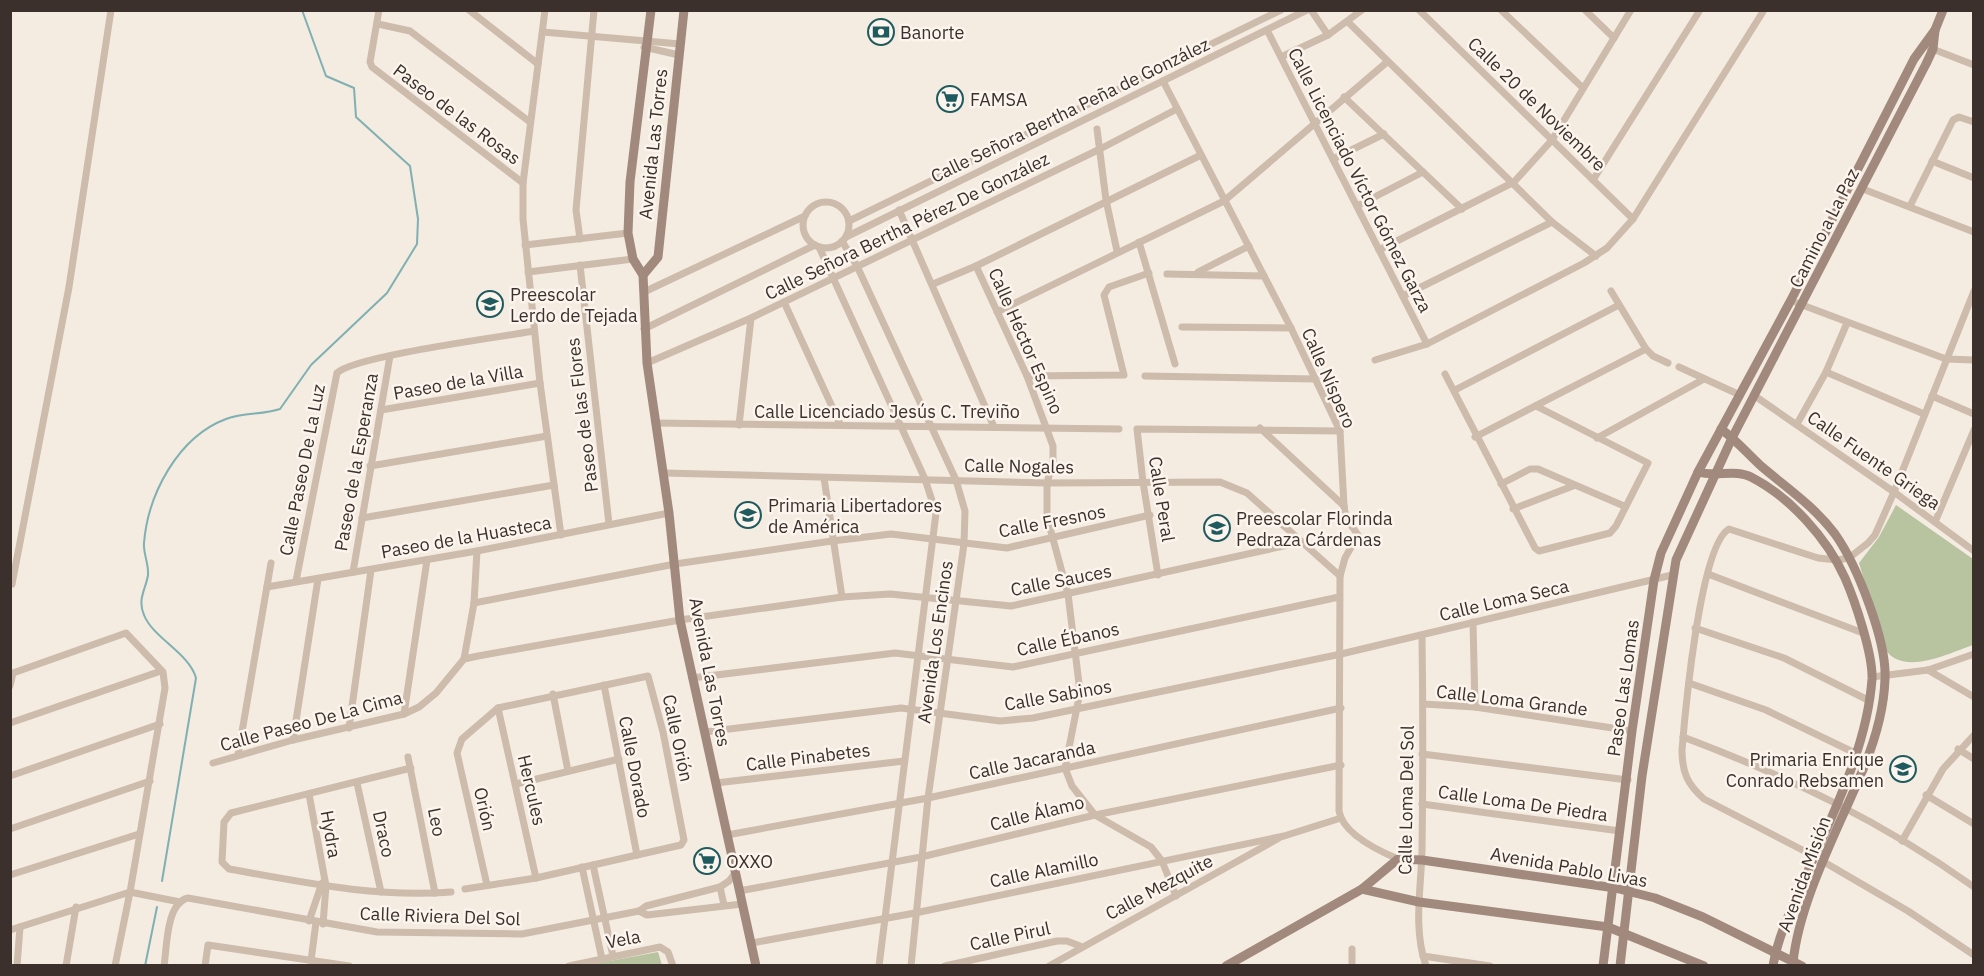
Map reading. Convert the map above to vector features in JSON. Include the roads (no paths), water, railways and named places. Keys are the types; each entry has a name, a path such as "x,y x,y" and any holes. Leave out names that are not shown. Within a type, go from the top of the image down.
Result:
{"street":[{"path":"12,584 69,287 111,10"},
{"path":"379,10 378,24 410,31 530,122"},
{"path":"469,10 538,64"},
{"path":"545,10 523,183 525,245 534,331 561,535"},
{"path":"580,239 576,210 594,10"},
{"name":"Avenida Las Torres","path":"651,10 630,182 628,233 633,259 643,275 644,329 669,513 680,620 756,966"},
{"name":"Avenida Las Torres","path":"643,275 658,256 684,10"},
{"name":"Calle Señora Bertha Peña de González","path":"849,221 1281,10"},
{"path":"1309,10 1328,35"},
{"name":"Calle Señora Bertha Peña de González","path":"844,239 1309,10"},
{"path":"1281,57 1328,35 1362,10"},
{"name":"Calle 20 de Noviembre","path":"1419,10 1633,219"},
{"path":"1501,10 1583,88"},
{"path":"1585,10 1614,38"},
{"path":"1379,250 1514,182 1552,140 1631,10"},
{"path":"1593,180 1700,10"},
{"path":"1375,360 1427,344 1596,256 1620,237 1764,10"},
{"name":"Camino a La Paz","path":"1721,429 1791,300 1922,45 1935,30 1944,10"},
{"path":"1348,22 1514,182 1552,222 1596,256"},
{"name":"Paseo de las Rosas","path":"378,24 370,62 372,67 523,183"},
{"name":"Calle Licenciado Víctor Gómez Garza","path":"1267,30 1427,344"},
{"name":"Camino a La Paz","path":"1620,966 1642,776 1676,560 1732,438 1863,189 1933,49 1935,30"},
{"path":"543,33 647,44 680,44"},
{"path":"1226,38 1230,48"},
{"path":"647,44 679,56"},
{"path":"1922,45 1974,65"},
{"path":"998,312 1117,251 1224,201 1387,62"},
{"name":"Calle Níspero","path":"1163,81 1291,328 1340,432 1346,518 1358,535 1345,558 1340,576 1341,818"},
{"path":"1344,97 1462,209"},
{"name":"Calle Señora Bertha Pérez De González","path":"648,363 751,318 912,238 1100,149 1177,109"},
{"path":"1910,206 1953,120 1961,118 1974,122"},
{"path":"1097,129 1106,200 1117,251"},
{"path":"1333,159 1384,134"},
{"path":"933,284 976,266 1201,155"},
{"path":"1932,161 1974,178"},
{"path":"1357,206 1423,172"},
{"path":"1863,189 1974,232"},
{"path":"644,292 805,216 818,203 826,202 841,207 849,221 844,239 831,247 817,246 644,329"},
{"path":"899,210 994,427"},
{"path":"805,216 805,233 817,246"},
{"path":"1403,296 1552,222"},
{"path":"1831,222 1843,227"},
{"path":"525,245 628,233"},
{"name":"Avenida Los Encinos","path":"844,239 956,480 965,511 964,544 928,798 911,966"},
{"path":"1139,242 1176,364"},
{"name":"Avenida Los Encinos","path":"817,246 925,479 936,513 879,966"},
{"path":"1196,273 1249,246"},
{"path":"528,272 633,259"},
{"name":"Paseo de las Flores","path":"580,266 609,524"},
{"name":"Calle Héctor Espino","path":"976,266 1027,376 1048,428 1053,461 1047,483 1047,517 1068,594 1080,692 1065,768"},
{"path":"1027,376 1124,375 1104,295 1109,287 1149,273"},
{"path":"1167,274 1264,276"},
{"path":"1611,291 1646,349 1653,356 1668,363"},
{"path":"1814,856 1704,799 1692,788 1682,770 1683,737 1695,628 1708,574 1722,534 1729,528 1818,558 1837,560 1849,558 1860,551 1875,535 1894,492 1974,291"},
{"path":"1791,300 1946,359 1974,360"},
{"path":"784,302 840,424"},
{"path":"1455,390 1619,305"},
{"path":"739,425 751,318"},
{"path":"1797,424 1826,372 1847,323"},
{"path":"1182,327 1291,328"},
{"path":"390,356 534,331"},
{"path":"1475,437 1646,349"},
{"name":"Calle Paseo De La Luz","path":"296,581 335,376 344,368 390,356"},
{"name":"Paseo de la Esperanza","path":"353,573 390,356"},
{"path":"1679,367 1740,395"},
{"path":"1826,372 1924,414"},
{"path":"1445,374 1531,544 1539,551 1610,533 1616,526 1624,506 1648,463 1536,406"},
{"path":"1144,376 1316,379"},
{"path":"1597,438 1704,379"},
{"name":"Paseo de la Villa","path":"381,410 540,384"},
{"name":"Calle Fuente Griega","path":"1755,396 1894,492 1974,551"},
{"path":"1932,396 1974,414"},
{"path":"1734,406 1746,413"},
{"name":"Calle Licenciado Jesús C. Treviño","path":"655,423 1119,429"},
{"path":"1260,428 1340,432"},
{"path":"1260,428 1344,506"},
{"name":"Calle Peral","path":"1158,575 1137,429 1260,428"},
{"name":"Avenida Misión","path":"1721,429 1819,515 1849,558 1873,617 1886,677 1870,751 1804,913 1793,963"},
{"name":"Paseo Las Lomas","path":"1603,966 1615,888 1632,731 1654,580 1668,533 1721,429"},
{"path":"1935,522 1974,430"},
{"path":"370,466 547,436"},
{"path":"1501,484 1530,470 1538,469 1624,506"},
{"name":"Avenida Misión","path":"1698,472 1713,476 1733,473 1749,476 1774,493 1806,521 1837,560 1854,598 1872,677 1855,753 1838,802 1776,952 1773,966"},
{"name":"Calle Nogales","path":"664,473 1047,483 1220,482 1240,488 1340,576"},
{"path":"824,478 842,597"},
{"path":"362,518 554,485"},
{"path":"1514,509 1573,486"},
{"name":"Paseo de la Huasteca","path":"267,587 477,551 669,513"},
{"name":"Calle Fresnos","path":"474,603 675,564 832,541 891,534 1007,548 1150,515"},
{"name":"Calle Sauces","path":"680,620 877,594 1011,606 1302,542"},
{"path":"477,551 474,603 464,659 680,620"},
{"path":"404,714 427,560"},
{"path":"237,755 271,563"},
{"path":"349,728 371,570"},
{"name":"Calle Loma Seca","path":"1341,654 1672,574"},
{"path":"1708,574 1863,633"},
{"path":"293,740 318,579"},
{"name":"Calle Ébanos","path":"692,678 875,655 918,654 947,660 1013,667 1339,597"},
{"path":"1473,622 1475,707"},
{"path":"1695,628 1784,658 1868,700"},
{"path":"10,686 13,673 126,633 161,671 165,688 160,724 115,966"},
{"name":"Calle Loma Del Sol","path":"1422,635 1422,860 1419,902 1423,956 1426,966"},
{"name":"Calle Sabinos","path":"705,732 889,709 912,709 940,715 1016,721 1341,654"},
{"path":"1872,677 1928,670 1974,654"},
{"name":"Calle Paseo De La Cima","path":"213,763 293,740 404,714 436,693 464,659"},
{"path":"1928,670 1974,697"},
{"path":"10,723 161,671"},
{"name":"Calle Orión","path":"462,739 498,708 553,694 648,676 663,732 684,840 678,847 536,878 465,889"},
{"path":"1689,683 1766,710 1855,753"},
{"name":"Calle Dorado","path":"604,685 637,855"},
{"path":"553,694 568,771"},
{"name":"Calle Loma Grande","path":"1423,704 1475,707 1632,731"},
{"name":"Hercules","path":"498,708 536,878"},
{"name":"Calle Jacaranda","path":"727,835 900,804 1341,708"},
{"path":"10,776 160,724"},
{"path":"1902,841 1926,795 1958,749 1974,735"},
{"path":"1683,737 1749,762 1838,802 1974,887"},
{"name":"Orión","path":"462,739 457,753 487,885"},
{"path":"1958,749 1974,759"},
{"path":"1422,754 1628,780"},
{"name":"Leo","path":"408,757 435,893"},
{"path":"516,784 619,759"},
{"name":"Calle Pinabetes","path":"716,783 904,761"},
{"name":"Calle Álamo","path":"739,891 921,857 1095,815 1341,765"},
{"path":"411,768 231,813 224,822 222,862 229,869 381,892 451,892"},
{"path":"1065,768 1072,786 1095,815 1151,847 1162,861 1176,896"},
{"path":"10,829 150,781"},
{"name":"Draco","path":"357,783 381,892"},
{"name":"Hydra","path":"309,794 323,884 316,922"},
{"path":"1926,795 1974,824"},
{"name":"Calle Loma De Piedra","path":"1422,804 1620,831"},
{"path":"1226,966 1362,889 1398,859 1359,837 1341,818"},
{"name":"Calle Alamillo","path":"752,943 915,913 1284,836 1341,818"},
{"path":"10,875 139,834"},
{"name":"Calle Mezquite","path":"1049,966 1080,946 1284,836"},
{"name":"Avenida Pablo Livas","path":"1398,859 1422,860 1629,891 1703,917 1802,966"},
{"path":"1824,862 1908,911 1974,955"},
{"path":"593,866 613,956"},
{"path":"582,867 602,959"},
{"name":"Calle Riviera Del Sol","path":"130,892 180,902 188,898 204,900 378,932 522,934 639,911 646,906 720,887 735,873"},
{"name":"Hydra","path":"316,922 323,884"},
{"path":"720,887 724,905"},
{"path":"1362,889 1419,902 1608,927 1704,966"},
{"path":"588,893 599,890"},
{"path":"10,930 76,907 130,892"},
{"path":"686,896 688,909"},
{"path":"164,966 174,911 180,902"},
{"name":"Calle Riviera Del Sol","path":"639,911 647,915 742,904"},
{"path":"66,966 76,907"},
{"path":"311,961 316,922"},
{"path":"17,966 20,927"},
{"name":"Calle Pirul","path":"945,966 1057,941 1067,941 1080,946"},
{"path":"206,966 208,945 349,966"},
{"name":"Vela","path":"569,966 660,947 668,952 673,966"},
{"path":"1352,949 1352,966"},
{"path":"1423,956 1490,966"}],"waterway":[{"path":"162,881 196,678 186,661 149,623 141,604 148,575 144,543 152,505 159,487 168,469 180,453 209,427 233,417 280,409 311,365 387,293 417,244 418,219 410,166 356,117 354,88 326,76 302,10"},
{"path":"145,966 157,907"}],"place":[{"name":"Banorte","path":"881,32"},
{"name":"FAMSA","path":"950,99"},
{"name":"Preescolar Lerdo de Tejada","path":"490,304"},
{"name":"Primaria Libertadores de América","path":"748,515"},
{"name":"Preescolar Florinda Pedraza Cárdenas","path":"1217,528"},
{"name":"Primaria Enrique Conrado Rebsamen","path":"1903,769"},
{"name":"OXXO","path":"707,861"}]}
